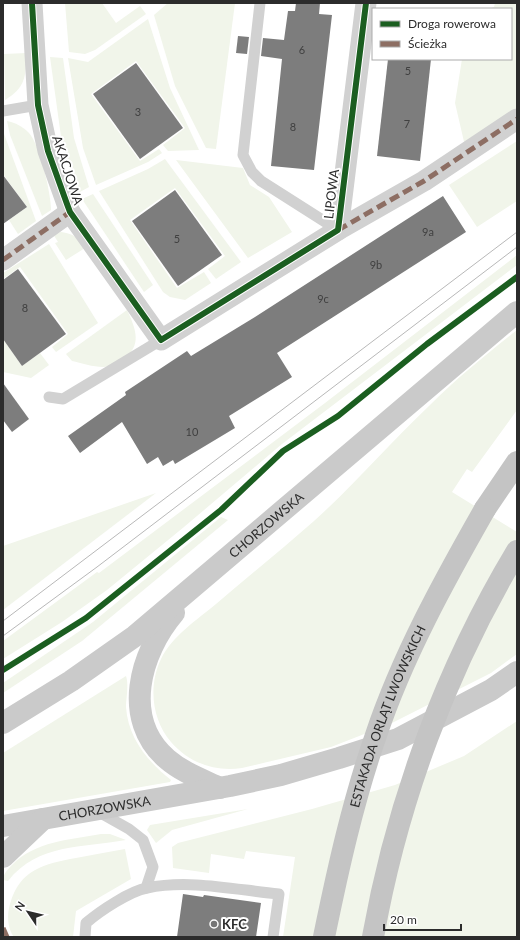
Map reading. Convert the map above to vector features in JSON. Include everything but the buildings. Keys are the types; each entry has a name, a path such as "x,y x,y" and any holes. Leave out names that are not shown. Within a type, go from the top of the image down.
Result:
{"main road":[{"name":"CHORZOWSKA","path":"3,723 71,681 135,636 517,312"},
{"name":"ESTAKADA ORLĄT LWOWSKICH","path":"324,937 344,842 376,734 405,662 438,592 485,509 517,462"},
{"path":"373,937 390,858 417,768 440,705 466,645 495,588 517,551"},
{"path":"203,578 168,620 154,641 140,684 140,709 144,724 152,742 165,757 194,777 220,788"},
{"name":"CHORZOWSKA","path":"3,826 93,809 220,788 281,775 398,739 491,690 517,672"},
{"path":"3,706 71,681"},
{"path":"3,857 43,819"}],"street":[{"name":"AKACJOWA","path":"32,3 38,105 48,151 70,212 161,340"},
{"name":"LIPOWA","path":"338,230 366,3"},
{"name":"LIPOWA","path":"161,340 338,230 424,181 517,119"},
{"name":"AKACJOWA","path":"3,260 70,212"}],"lane":[{"path":"260,3 243,155 252,172 261,181 338,230"},
{"path":"3,111 38,105"},
{"path":"50,397 64,399 161,340"},
{"path":"93,809 129,829 142,840 153,867 146,888"},
{"path":"85,937 86,922 103,909 146,888 180,884 279,894 273,937"}],"shaded area":[{"path":"65,3 102,3 116,23 140,6 146,14 95,50 85,54 69,52"},
{"path":"168,3 235,3 216,149 206,148 175,86 154,15"},
{"path":"495,3 517,3 517,111 465,146 455,103 462,60 512,60 512,8 492,8 494,7"},
{"path":"148,19 170,88 199,150 168,151 163,145 185,128 136,61 91,94 140,161 159,149 162,153 148,162 96,185 83,148 68,58 88,62"},
{"path":"26,53 25,75 21,85 5,100 4,54"},
{"path":"50,57 63,58 74,138 89,187 78,193 63,151"},
{"path":"7,121 19,125 29,133 41,158 51,203 51,210 42,216 10,135"},
{"path":"3,131 36,221 18,234 9,220 27,207 3,174"},
{"path":"517,141 517,201 477,227 449,185"},
{"path":"165,159 241,262 216,279 208,269 225,256 175,188 130,220 177,288 204,272 211,283 185,300 170,297 163,292 99,191 148,169"},
{"path":"176,160 243,168 250,185 269,197 292,232 248,258"},
{"path":"93,194 153,285 144,292 82,199"},
{"path":"61,232 75,237 85,248 66,260 55,243 58,242 53,234"},
{"path":"49,244 98,323 56,352 52,347 68,334 20,267 3,279 3,273"},
{"path":"517,255 517,265 282,444 107,590 62,622 3,659 3,641 97,572 99,573 325,403"},
{"path":"127,310 133,324 136,337 133,349 129,354 111,366 99,367 72,361 66,354"},
{"path":"517,330 517,410 472,472 467,469 452,492 517,532 517,654 491,673 390,724 331,747 232,769 212,767 194,761 178,749 171,742 160,724 156,713 153,691 157,669 161,659 172,643 186,629 314,521 344,493 440,395 472,366"},
{"path":"3,339 22,366 40,353 49,365 31,378 3,372"},
{"path":"156,493 3,610 3,546"},
{"path":"221,517 228,520 82,641 3,693 3,683 93,622"},
{"path":"126,676 126,707 135,739 147,757 171,780 170,782 3,811 3,753"},
{"path":"517,721 517,937 283,937 295,857 246,851 244,859 211,854 209,873 173,868 172,847 178,843 312,809 395,785 464,756"},
{"path":"248,809 172,830 156,843 147,830 150,825"},
{"path":"110,834 126,840 77,846 47,853 20,869 8,881 3,880 7,870 21,857 31,851 42,846 65,840"},
{"path":"125,849 131,879 76,911 73,937 14,937 9,925 9,908 14,892 27,876 35,870 54,863"}],"tram line":[{"path":"3,621 517,232"},
{"path":"3,636 97,567 517,247"}],"marked path":[{"path":"338,230 424,181 517,119"},
{"path":"3,260 70,212"},
{"path":"3,928 7,937"}],"cycle path":[{"path":"32,3 38,105 48,151 70,212 161,340 338,230 366,3"},
{"path":"3,670 86,618 221,510 283,451 338,416 427,344 517,277"}],"place":[{"name":"KFC","path":"214,924"}]}
